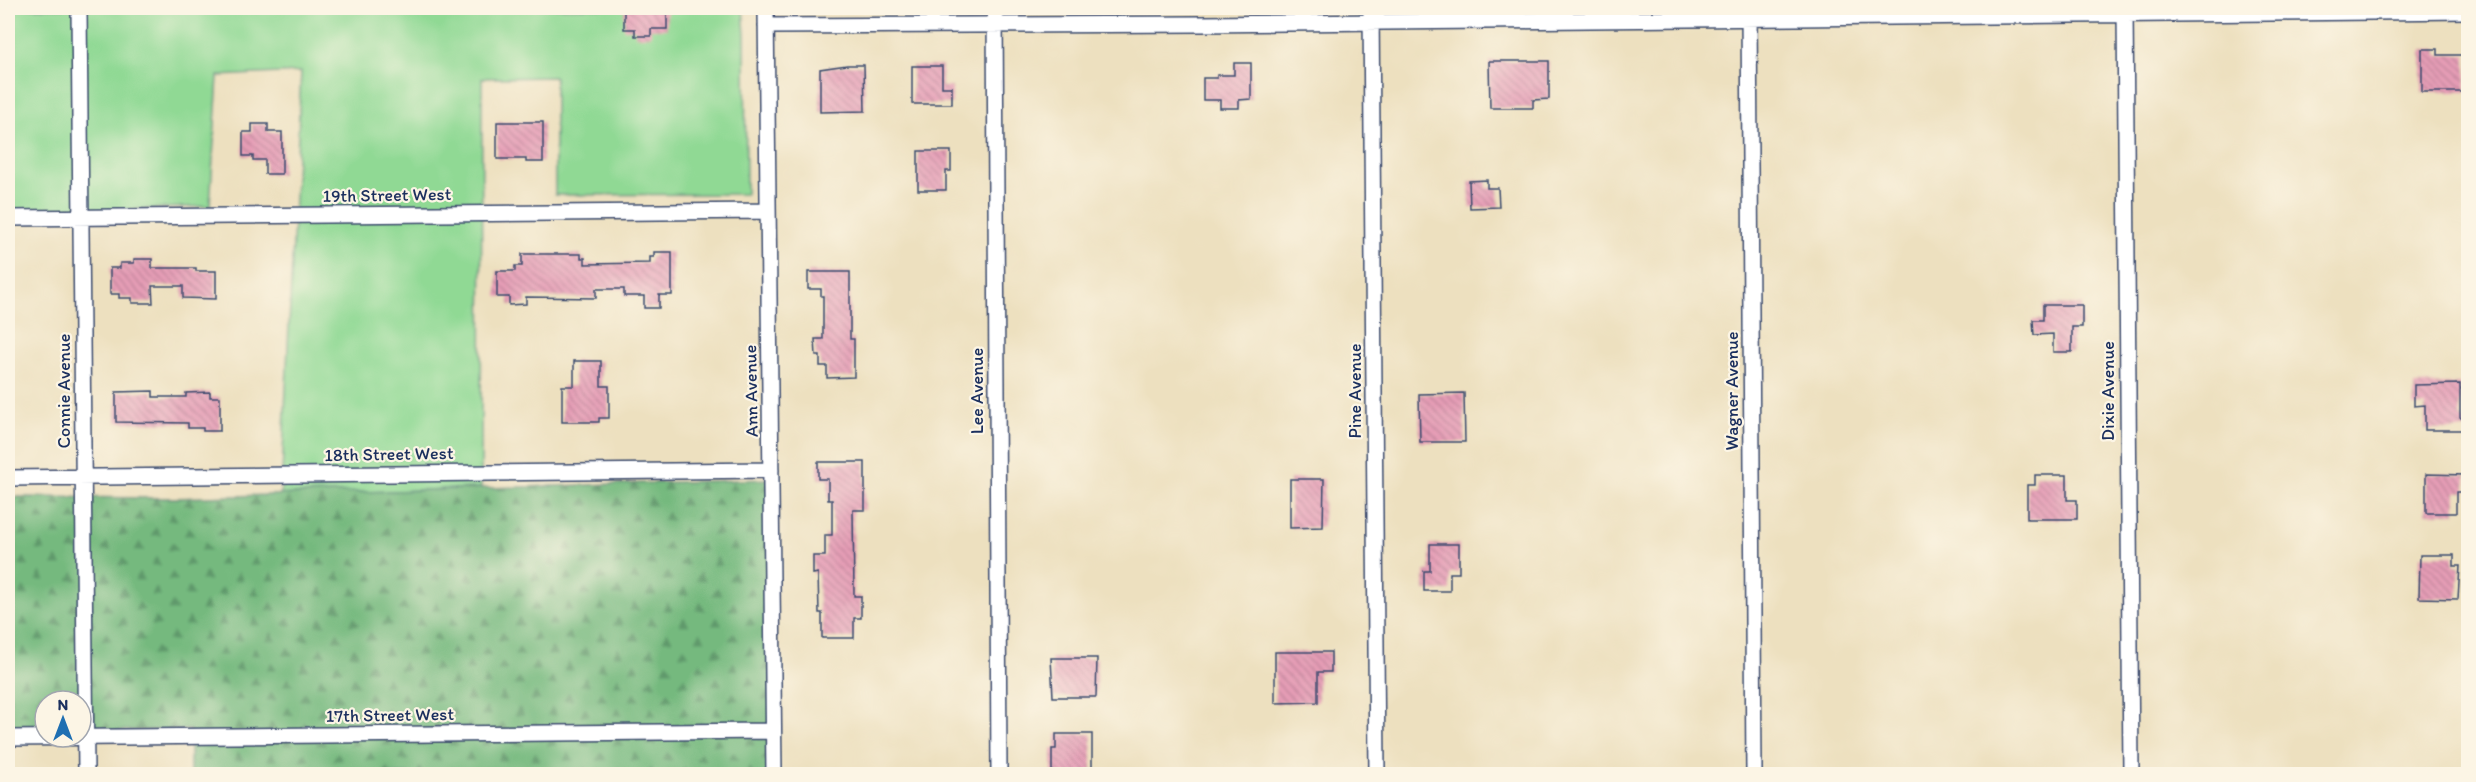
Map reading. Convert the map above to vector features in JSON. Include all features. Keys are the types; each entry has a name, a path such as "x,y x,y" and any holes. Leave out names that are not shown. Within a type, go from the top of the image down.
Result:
{"street":[{"name":"Connie Avenue","path":"79,8 86,689"},
{"name":"Ann Avenue","path":"766,8 774,774"},
{"name":"Lee Avenue","path":"995,8 999,774"},
{"name":"Dixie Avenue","path":"2126,11 2130,774"},
{"path":"766,26 995,26 1371,15 2469,11"},
{"name":"Wagner Avenue","path":"1750,13 1754,774"},
{"name":"Pine Avenue","path":"1371,15 1377,774"},
{"name":"19th Street West","path":"8,218 767,211"},
{"name":"18th Street West","path":"8,478 771,470"},
{"name":"17th Street West","path":"93,738 773,731"},
{"name":"17th Street West","path":"8,738 33,738"},
{"name":"Connie Avenue","path":"86,749 86,774"}],"green space":[{"path":"8,8 743,8 746,194 555,195 555,77 482,78 481,488 281,495 301,72 218,76 210,206 8,213"},
{"path":"770,479 772,774 190,774 190,730 93,731 93,689 33,689 33,734 8,735 8,497 175,498"}],"building":[{"path":"624,8 667,8 667,29 651,29 651,36 635,36 635,29 624,29"},
{"path":"2422,49 2438,49 2438,55 2466,55 2466,92 2422,92"},
{"path":"1489,61 1549,61 1549,99 1533,100 1533,108 1490,108"},
{"path":"1234,63 1251,63 1251,99 1239,100 1239,108 1220,108 1220,100 1203,100 1203,78 1234,75"},
{"path":"864,65 865,111 820,112 820,69"},
{"path":"912,66 942,66 942,87 952,87 952,104 912,104"},
{"path":"497,122 543,122 543,162 526,162 526,159 497,159"},
{"path":"252,124 268,124 268,132 282,132 282,174 265,174 265,160 253,160 253,156 243,156 243,132 252,132"},
{"path":"918,151 951,151 951,171 946,171 946,190 918,190"},
{"path":"1487,180 1487,188 1498,188 1499,207 1470,208 1469,181"},
{"path":"654,252 672,252 672,295 659,295 659,308 644,308 644,296 624,296 624,289 596,289 596,298 526,297 526,304 509,305 509,297 497,297 497,271 515,271 515,266 522,266 522,254 581,254 581,258 585,258 585,264 650,263 650,257 654,257"},
{"path":"134,259 152,259 152,268 196,268 196,271 216,271 216,299 183,298 183,286 152,286 153,303 132,303 132,298 119,298 119,294 110,294 110,268 120,268 120,263 134,263"},
{"path":"808,272 850,272 850,339 854,339 854,377 827,378 827,366 820,366 820,356 816,356 815,339 823,339 823,296 821,296 821,289 808,289"},
{"path":"2043,305 2082,305 2082,327 2072,327 2072,352 2053,352 2053,334 2034,335 2033,320 2043,320"},
{"path":"574,361 601,361 601,386 609,386 609,418 599,418 599,422 562,422 562,386 574,386"},
{"path":"2460,384 2460,417 2469,426 2469,430 2425,430 2425,405 2414,406 2414,385"},
{"path":"153,391 153,397 186,397 186,393 210,392 210,397 220,397 220,431 188,428 188,423 116,422 116,392"},
{"path":"1464,393 1465,442 1420,442 1419,394"},
{"path":"818,462 865,462 865,510 853,510 854,596 861,596 861,618 854,618 854,638 822,638 818,573 813,574 813,556 825,556 825,535 832,535 832,500 828,500 828,479 818,479"},
{"path":"2426,474 2466,475 2466,492 2456,492 2456,513 2426,513"},
{"path":"2035,475 2067,475 2067,500 2077,500 2077,519 2027,519 2027,485 2035,485"},
{"path":"1290,479 1324,479 1323,527 1290,528"},
{"path":"1430,544 1459,544 1459,573 1450,573 1450,591 1424,591 1424,571 1430,571"},
{"path":"2420,555 2454,555 2454,566 2460,566 2458,599 2419,598"},
{"path":"1275,652 1331,652 1331,672 1318,672 1318,702 1275,703"},
{"path":"1051,658 1097,658 1096,697 1053,697"},
{"path":"1056,734 1092,734 1092,774 1052,774 1052,749 1056,749"}]}
